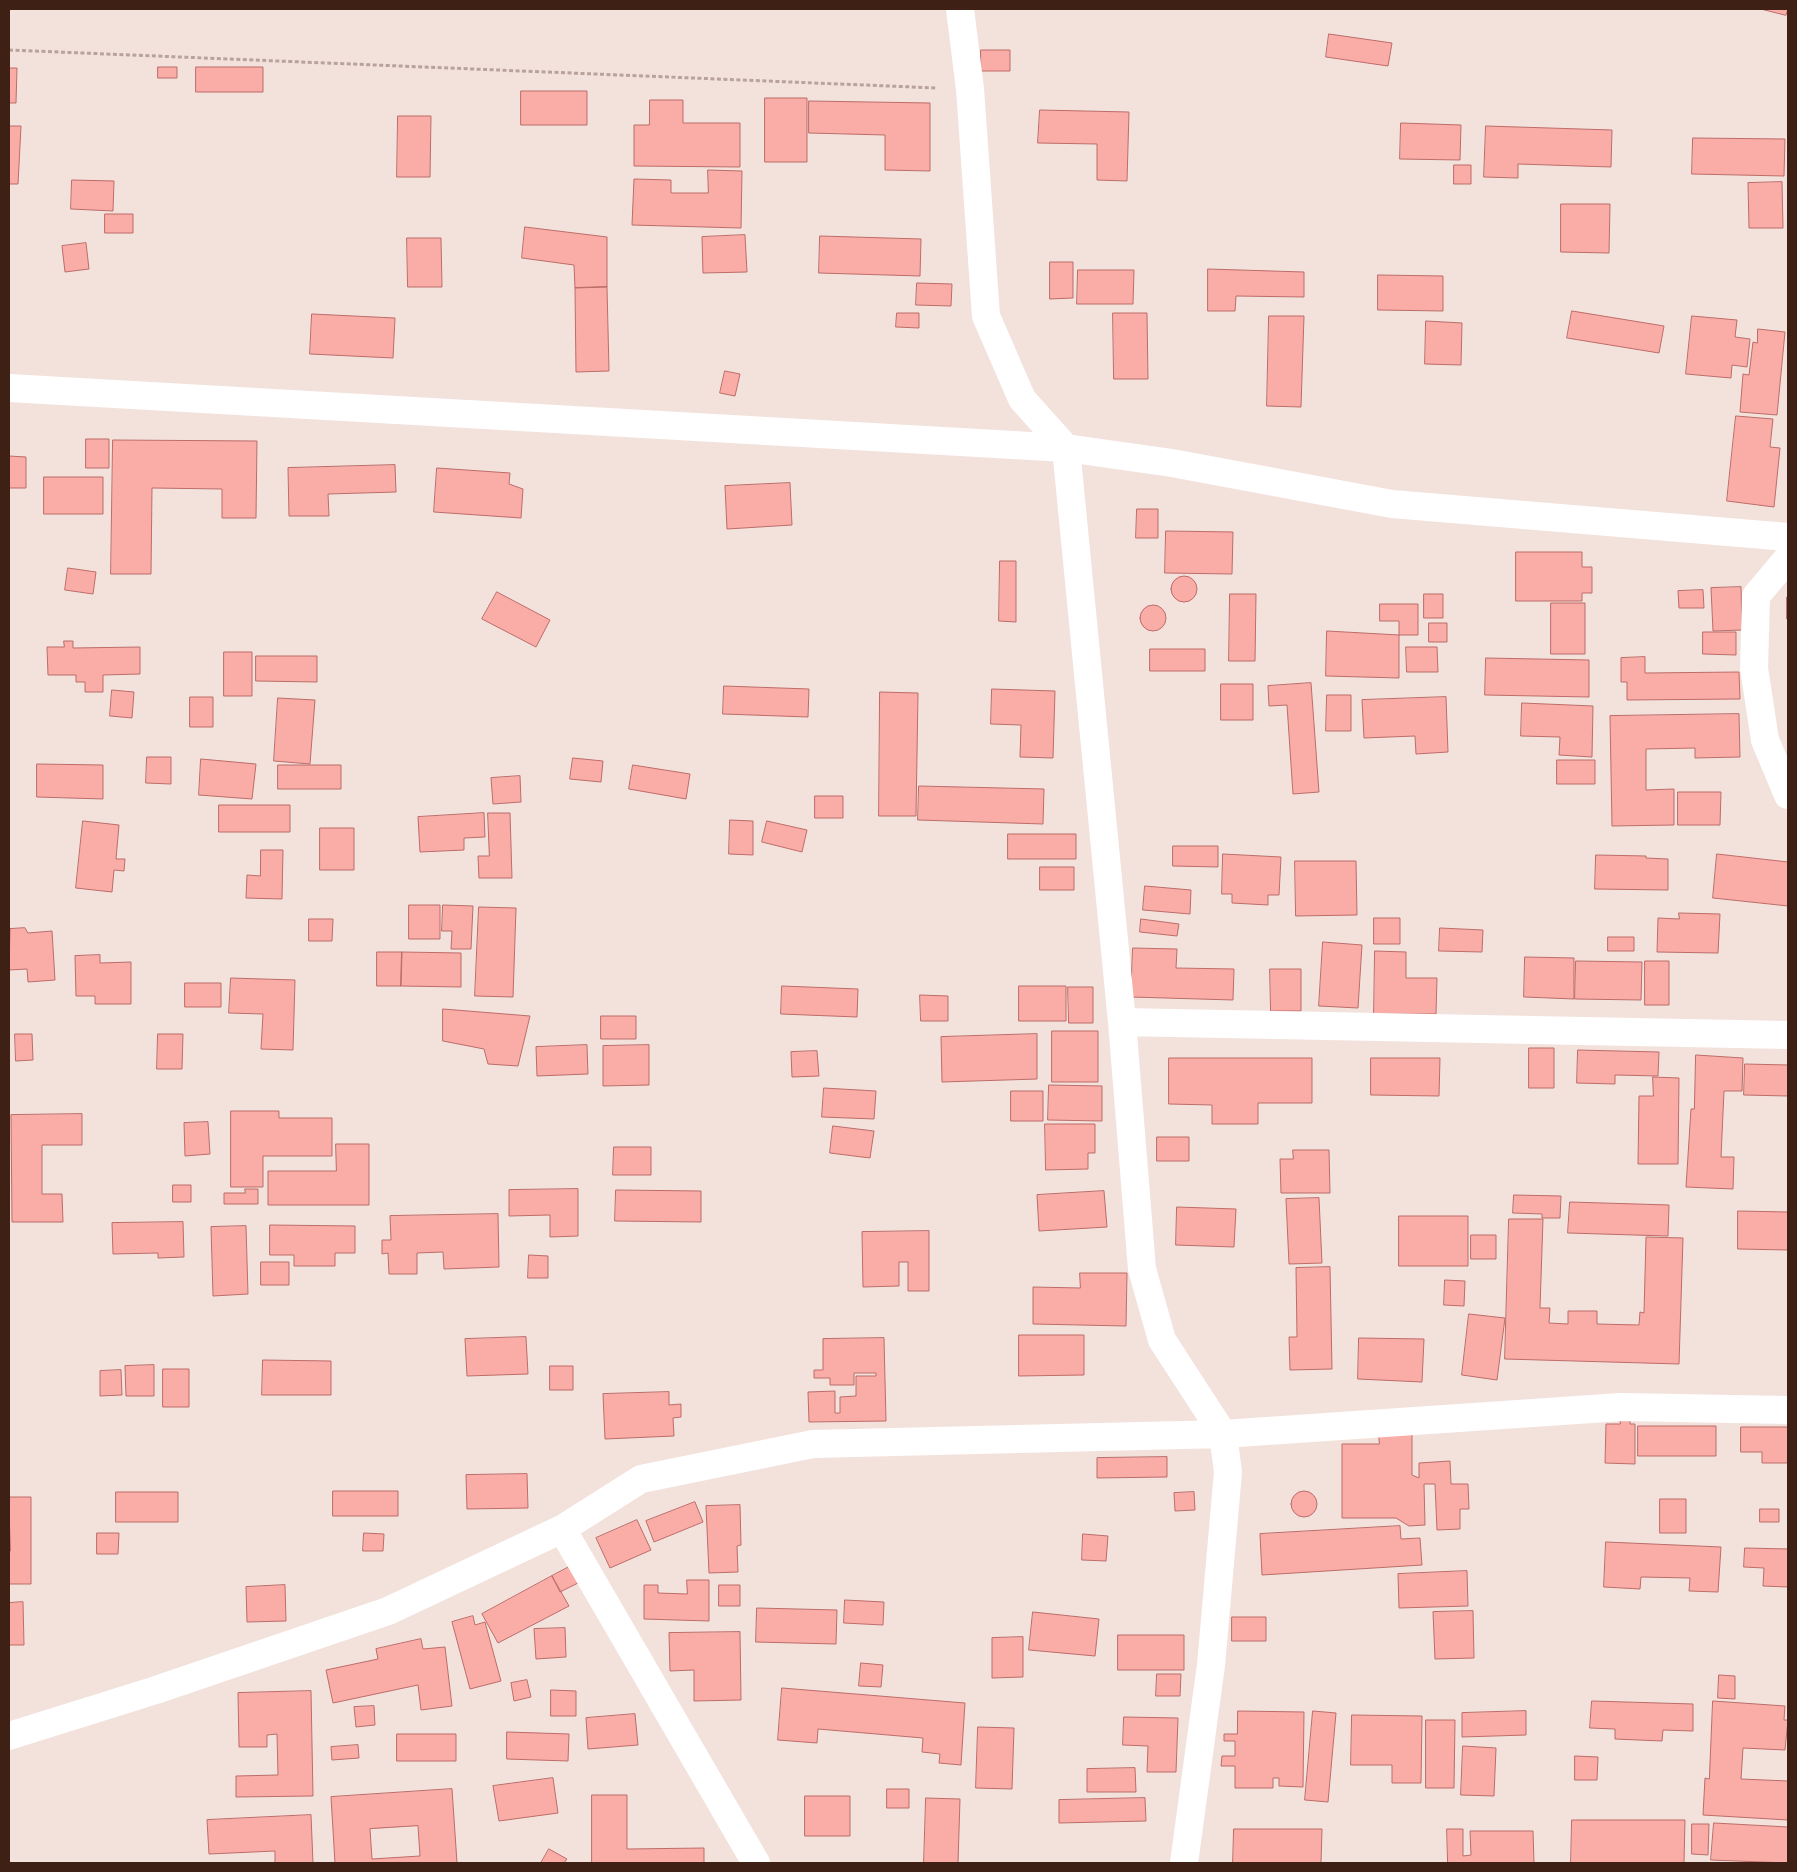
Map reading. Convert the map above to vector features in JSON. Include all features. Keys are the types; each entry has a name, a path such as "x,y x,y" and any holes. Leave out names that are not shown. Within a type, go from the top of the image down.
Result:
{"street":[{"path":"960,9 970,89 986,316 1022,399 1066,448 1122,1022 1142,1269 1162,1340 1223,1434 1228,1472 1211,1665 1184,1863"},
{"path":"9,388 1066,448 1172,463 1392,504 1788,537"},
{"path":"1788,558 1756,596 1754,668 1765,740 1788,795"},
{"path":"1122,1022 1788,1035"},
{"path":"9,1736 156,1690 388,1611 562,1529 641,1479 813,1444 1223,1434 1621,1407 1788,1410"},
{"path":"562,1529 756,1863"}],"path":[{"path":"9,50 970,89"}],"building":[{"path":"1761,9 1788,9 1786,15"},
{"path":"1329,34 1392,43 1388,66 1326,57"},
{"path":"981,50 1010,50 1010,71 981,71"},
{"path":"158,67 177,67 177,78 158,78"},
{"path":"196,67 263,67 263,92 196,92"},
{"path":"9,68 17,68 16,103 9,103"},
{"path":"521,91 587,91 587,125 521,125"},
{"path":"765,98 807,98 807,162 765,162"},
{"path":"650,100 683,100 683,123 740,123 740,167 634,166 634,125 649,125"},
{"path":"809,101 930,103 930,171 885,170 885,135 809,133"},
{"path":"1040,110 1129,112 1127,181 1097,180 1097,144 1038,143"},
{"path":"398,116 431,116 430,177 397,177"},
{"path":"1401,123 1461,125 1460,160 1400,159"},
{"path":"9,126 21,126 18,184 9,184"},
{"path":"1486,126 1612,130 1611,167 1518,164 1518,178 1484,177"},
{"path":"1693,138 1785,139 1784,176 1692,174"},
{"path":"1454,165 1471,165 1471,184 1454,184"},
{"path":"708,170 742,171 741,228 632,225 634,179 671,180 671,193 708,193"},
{"path":"72,180 114,181 113,211 71,209"},
{"path":"1782,182 1783,228 1749,228 1748,183"},
{"path":"1561,204 1610,204 1609,253 1561,252"},
{"path":"105,214 133,214 133,233 105,233"},
{"path":"525,227 607,237 607,287 575,288 574,265 522,258"},
{"path":"745,235 747,272 703,273 702,237"},
{"path":"820,236 921,239 920,276 819,273"},
{"path":"407,238 441,238 442,287 408,287"},
{"path":"86,243 89,269 65,272 62,246"},
{"path":"1050,262 1073,262 1073,298 1050,299"},
{"path":"1208,269 1304,272 1304,297 1236,296 1235,311 1208,311"},
{"path":"1078,270 1134,270 1133,304 1077,304"},
{"path":"1378,275 1443,276 1443,311 1378,310"},
{"path":"917,283 952,284 951,306 916,305"},
{"path":"607,287 609,371 576,372 575,288"},
{"path":"1572,311 1664,326 1659,353 1567,338"},
{"path":"897,313 919,313 919,328 896,327"},
{"path":"1113,313 1147,313 1148,379 1114,379"},
{"path":"312,314 395,318 393,358 310,354"},
{"path":"1269,316 1304,316 1301,407 1267,406"},
{"path":"1692,316 1737,320 1735,337 1750,339 1747,367 1732,365 1731,378 1686,374"},
{"path":"1426,321 1462,323 1461,365 1425,364"},
{"path":"1758,329 1785,332 1777,415 1740,412 1743,374 1749,375 1753,342 1757,343"},
{"path":"725,371 740,374 735,396 720,393"},
{"path":"1736,416 1773,419 1770,447 1780,448 1774,507 1727,501"},
{"path":"86,439 109,439 109,468 86,468"},
{"path":"113,440 257,441 256,518 222,518 222,489 152,488 151,574 111,574"},
{"path":"9,456 26,457 26,488 9,488"},
{"path":"395,465 396,492 328,494 329,516 289,516 288,468"},
{"path":"437,468 510,473 509,484 523,489 521,518 434,512"},
{"path":"44,477 103,477 103,514 44,514"},
{"path":"790,483 792,525 727,529 725,486"},
{"path":"1137,509 1158,509 1158,538 1136,538"},
{"path":"1166,531 1233,532 1232,574 1165,573"},
{"path":"1516,552 1582,552 1582,567 1592,567 1592,593 1582,593 1582,601 1516,601"},
{"path":"1000,561 1016,561 1016,622 999,621"},
{"path":"68,568 96,572 93,594 65,590"},
{"path":"1184,576 1193,580 1197,589 1193,598 1184,602 1175,598 1171,589 1175,580"},
{"path":"1741,587 1742,630 1713,631 1711,588"},
{"path":"1703,590 1704,608 1679,608 1678,591"},
{"path":"497,592 550,620 536,647 482,619"},
{"path":"1230,594 1256,594 1255,661 1229,661"},
{"path":"1424,594 1443,594 1443,618 1424,618"},
{"path":"1788,597 1788,619 1787,619"},
{"path":"1551,603 1585,603 1585,654 1551,654"},
{"path":"1380,604 1418,604 1418,635 1399,635 1399,621 1380,621"},
{"path":"1153,605 1162,609 1166,618 1162,627 1153,631 1144,627 1140,618 1144,609"},
{"path":"1429,623 1447,623 1447,642 1429,642"},
{"path":"1327,631 1399,635 1399,678 1326,676"},
{"path":"1703,632 1736,632 1736,655 1703,654"},
{"path":"64,641 73,641 73,648 140,647 140,674 103,675 103,692 85,692 85,682 76,682 76,675 48,675 47,647 64,647"},
{"path":"1406,647 1437,647 1438,672 1407,672"},
{"path":"1150,649 1205,649 1205,671 1150,671"},
{"path":"224,652 252,652 252,696 224,696"},
{"path":"256,656 317,656 317,682 256,681"},
{"path":"1645,657 1645,673 1739,672 1740,699 1627,700 1627,682 1621,682 1621,658"},
{"path":"1486,658 1589,660 1589,697 1485,695"},
{"path":"1311,683 1319,792 1293,794 1287,705 1269,706 1268,686"},
{"path":"1221,684 1253,684 1253,720 1221,720"},
{"path":"724,686 809,689 808,717 723,714"},
{"path":"992,689 1055,691 1053,758 1020,757 1021,725 991,724"},
{"path":"112,690 134,692 132,718 110,716"},
{"path":"880,692 918,693 916,816 879,816"},
{"path":"1327,695 1351,695 1351,731 1326,731"},
{"path":"190,697 213,697 213,727 190,727"},
{"path":"1446,697 1448,752 1416,754 1415,736 1364,738 1362,700"},
{"path":"278,698 315,700 310,764 274,761"},
{"path":"1522,703 1593,706 1592,757 1559,755 1560,737 1521,736"},
{"path":"1739,714 1740,757 1695,758 1695,748 1646,749 1646,790 1674,789 1674,825 1612,826 1610,716"},
{"path":"147,757 171,757 171,784 146,783"},
{"path":"573,758 603,761 601,782 570,779"},
{"path":"201,759 256,764 252,799 199,795"},
{"path":"1557,760 1595,760 1595,784 1557,784"},
{"path":"37,764 103,765 103,799 37,797"},
{"path":"278,765 341,765 341,789 278,789"},
{"path":"633,765 690,774 686,799 629,789"},
{"path":"520,776 521,802 493,804 491,778"},
{"path":"919,786 1044,789 1043,824 918,820"},
{"path":"1678,792 1721,792 1720,825 1678,825"},
{"path":"815,796 843,796 843,818 815,818"},
{"path":"219,805 290,805 290,832 219,832"},
{"path":"484,813 485,837 464,838 464,850 420,852 418,817"},
{"path":"488,813 510,813 512,878 479,878 478,856 489,856"},
{"path":"730,820 753,821 753,855 729,854"},
{"path":"83,821 119,825 116,859 125,859 124,871 114,870 112,892 76,888"},
{"path":"767,821 807,830 802,852 762,842"},
{"path":"320,828 354,828 354,870 320,870"},
{"path":"1008,834 1076,834 1076,859 1008,859"},
{"path":"1173,846 1218,846 1218,867 1173,866"},
{"path":"261,850 283,850 282,899 246,898 247,875 260,876"},
{"path":"1223,854 1281,857 1279,895 1268,895 1268,905 1232,903 1232,894 1222,894"},
{"path":"1717,854 1788,862 1788,906 1713,898"},
{"path":"1596,855 1646,856 1646,858 1668,859 1668,890 1595,889"},
{"path":"1295,861 1356,861 1357,915 1296,916"},
{"path":"1040,867 1074,867 1074,890 1040,890"},
{"path":"1145,886 1191,890 1190,914 1143,910"},
{"path":"409,905 440,905 440,939 409,939"},
{"path":"443,905 473,906 471,949 451,949 452,931 442,931"},
{"path":"479,907 516,908 513,997 475,996"},
{"path":"1679,913 1720,914 1718,953 1657,952 1658,918 1679,919"},
{"path":"1374,918 1400,918 1400,944 1374,944"},
{"path":"309,919 333,919 332,941 309,941"},
{"path":"1141,919 1179,924 1177,936 1140,932"},
{"path":"25,928 28,933 52,931 55,980 28,982 27,969 9,970 10,929"},
{"path":"1440,928 1483,930 1482,952 1439,951"},
{"path":"1608,937 1634,937 1634,951 1608,951"},
{"path":"1323,942 1362,945 1358,1008 1319,1006"},
{"path":"1133,948 1177,949 1176,968 1234,969 1233,1000 1131,997"},
{"path":"1375,951 1406,952 1406,978 1437,978 1436,1014 1374,1014"},
{"path":"377,952 402,952 401,986 377,986"},
{"path":"402,952 461,953 461,987 401,986"},
{"path":"100,955 100,963 131,962 131,1004 95,1004 95,996 76,996 75,956"},
{"path":"1525,957 1574,958 1574,999 1524,997"},
{"path":"1576,961 1642,962 1641,1000 1575,999"},
{"path":"1645,961 1669,961 1669,1005 1645,1005"},
{"path":"1270,969 1301,969 1301,1011 1271,1011"},
{"path":"231,978 295,980 293,1050 261,1049 263,1014 229,1013"},
{"path":"185,983 221,983 221,1007 185,1007"},
{"path":"782,986 858,989 857,1017 781,1014"},
{"path":"1019,986 1066,986 1066,1021 1019,1021"},
{"path":"1068,987 1093,987 1093,1023 1069,1023"},
{"path":"920,995 948,996 948,1021 921,1021"},
{"path":"443,1009 530,1016 518,1066 488,1064 484,1049 443,1041"},
{"path":"601,1016 636,1016 636,1039 601,1039"},
{"path":"1052,1031 1098,1031 1098,1082 1052,1082"},
{"path":"15,1034 32,1034 33,1060 16,1061"},
{"path":"158,1034 183,1034 182,1069 157,1069"},
{"path":"1037,1034 1037,1079 942,1082 941,1037"},
{"path":"587,1045 588,1074 537,1076 536,1047"},
{"path":"649,1045 649,1085 603,1086 603,1046"},
{"path":"1529,1048 1554,1048 1554,1088 1529,1088"},
{"path":"1578,1050 1659,1052 1658,1076 1615,1075 1615,1084 1577,1083"},
{"path":"817,1051 819,1076 792,1077 791,1052"},
{"path":"1696,1055 1743,1058 1742,1091 1724,1091 1721,1157 1734,1157 1733,1189 1686,1187 1691,1109 1694,1109"},
{"path":"1169,1058 1312,1058 1312,1103 1258,1103 1258,1124 1212,1124 1212,1105 1169,1104"},
{"path":"1371,1058 1440,1058 1439,1096 1371,1095"},
{"path":"1745,1064 1788,1065 1788,1096 1744,1095"},
{"path":"1653,1077 1679,1078 1678,1164 1638,1164 1639,1096 1653,1096"},
{"path":"1049,1085 1102,1086 1102,1121 1048,1120"},
{"path":"824,1088 876,1091 874,1119 822,1117"},
{"path":"1011,1091 1043,1091 1043,1121 1011,1121"},
{"path":"231,1111 279,1111 279,1118 332,1118 332,1156 263,1156 263,1187 231,1187"},
{"path":"82,1114 82,1145 42,1145 42,1194 62,1194 63,1222 12,1222 11,1115"},
{"path":"208,1122 210,1154 185,1156 184,1123"},
{"path":"1045,1124 1095,1124 1095,1153 1088,1153 1088,1169 1046,1170"},
{"path":"833,1126 874,1131 870,1158 830,1153"},
{"path":"1157,1137 1189,1137 1189,1161 1157,1161"},
{"path":"336,1144 369,1144 369,1205 268,1205 268,1171 336,1171"},
{"path":"614,1147 651,1147 651,1175 613,1175"},
{"path":"1293,1150 1329,1150 1330,1193 1281,1193 1280,1159 1293,1159"},
{"path":"173,1185 191,1185 191,1202 173,1202"},
{"path":"245,1189 258,1189 258,1204 224,1204 224,1193 245,1193"},
{"path":"578,1189 578,1236 550,1237 550,1215 509,1216 509,1190"},
{"path":"616,1190 701,1191 701,1222 615,1221"},
{"path":"1104,1191 1107,1227 1039,1231 1037,1195"},
{"path":"1514,1195 1561,1196 1560,1218 1542,1218 1542,1214 1513,1213"},
{"path":"1319,1198 1322,1263 1289,1264 1286,1199"},
{"path":"1570,1202 1669,1205 1668,1236 1568,1233"},
{"path":"1177,1207 1236,1209 1234,1247 1176,1245"},
{"path":"1738,1211 1788,1212 1788,1250 1738,1249"},
{"path":"498,1214 499,1267 444,1269 443,1252 417,1253 417,1274 389,1274 388,1253 382,1254 382,1240 391,1240 390,1216"},
{"path":"1399,1216 1468,1216 1468,1266 1399,1266"},
{"path":"1509,1219 1543,1219 1540,1308 1550,1308 1549,1323 1568,1324 1568,1311 1597,1311 1597,1324 1639,1325 1640,1312 1644,1313 1646,1237 1683,1238 1679,1364 1505,1359"},
{"path":"183,1222 184,1257 158,1258 158,1253 113,1254 112,1223"},
{"path":"270,1225 355,1226 355,1253 335,1253 335,1266 294,1266 294,1255 270,1255"},
{"path":"246,1226 248,1294 213,1296 211,1227"},
{"path":"929,1231 929,1291 908,1291 908,1262 899,1262 899,1286 863,1287 862,1232"},
{"path":"1471,1235 1496,1235 1496,1259 1471,1259"},
{"path":"529,1255 548,1256 548,1278 528,1278"},
{"path":"261,1262 289,1262 289,1285 261,1285"},
{"path":"1330,1267 1332,1369 1290,1370 1289,1337 1297,1337 1296,1268"},
{"path":"1080,1273 1127,1273 1126,1326 1033,1324 1033,1287 1080,1288"},
{"path":"1445,1280 1465,1281 1464,1306 1444,1305"},
{"path":"1469,1314 1505,1318 1497,1380 1462,1375"},
{"path":"1019,1335 1084,1335 1084,1375 1019,1376"},
{"path":"526,1337 528,1374 467,1376 465,1339"},
{"path":"884,1338 886,1421 809,1422 808,1392 835,1391 835,1413 840,1413 840,1397 856,1396 856,1376 876,1376 876,1373 854,1373 854,1385 830,1385 830,1378 814,1378 814,1370 823,1370 823,1339"},
{"path":"1359,1338 1424,1339 1422,1382 1358,1379"},
{"path":"263,1360 331,1361 331,1395 262,1395"},
{"path":"154,1365 154,1396 126,1396 125,1366"},
{"path":"550,1366 573,1366 573,1390 550,1390"},
{"path":"163,1369 189,1369 189,1407 163,1407"},
{"path":"121,1370 122,1395 100,1396 100,1371"},
{"path":"669,1392 669,1405 681,1404 681,1417 673,1418 674,1436 605,1439 603,1394"},
{"path":"1620,1417 1630,1417 1630,1424 1635,1424 1635,1464 1605,1463 1606,1424 1620,1424"},
{"path":"1638,1426 1716,1426 1716,1456 1638,1456"},
{"path":"1741,1427 1788,1427 1788,1463 1762,1463 1762,1452 1741,1452"},
{"path":"1379,1434 1412,1434 1412,1475 1419,1478 1419,1463 1450,1461 1451,1484 1468,1484 1469,1509 1460,1509 1460,1529 1437,1530 1435,1484 1424,1484 1425,1525 1409,1526 1396,1518 1342,1518 1342,1444 1379,1444"},
{"path":"1167,1457 1167,1477 1097,1478 1097,1458"},
{"path":"527,1474 528,1508 467,1509 466,1475"},
{"path":"333,1491 398,1491 398,1516 333,1516"},
{"path":"1304,1491 1313,1495 1317,1504 1313,1513 1304,1517 1295,1513 1291,1504 1295,1495"},
{"path":"116,1492 178,1492 178,1522 116,1522"},
{"path":"1194,1492 1195,1510 1175,1511 1174,1493"},
{"path":"9,1497 31,1497 31,1584 9,1584"},
{"path":"1660,1499 1686,1499 1686,1533 1660,1533"},
{"path":"695,1502 703,1522 654,1542 646,1521"},
{"path":"740,1505 741,1545 737,1546 738,1572 709,1573 706,1506"},
{"path":"1760,1509 1779,1509 1779,1522 1760,1522"},
{"path":"637,1520 651,1550 610,1568 596,1538"},
{"path":"1400,1526 1401,1539 1420,1538 1422,1565 1262,1575 1260,1534"},
{"path":"97,1533 119,1533 118,1554 97,1554"},
{"path":"364,1533 384,1534 383,1551 363,1551"},
{"path":"1083,1534 1108,1536 1106,1561 1082,1560"},
{"path":"1606,1542 1721,1547 1718,1592 1689,1591 1690,1578 1641,1577 1640,1589 1604,1587"},
{"path":"1745,1548 1788,1549 1788,1587 1763,1586 1764,1568 1744,1567"},
{"path":"569,1567 578,1583 560,1592 552,1576"},
{"path":"1467,1571 1468,1606 1399,1608 1398,1574"},
{"path":"552,1576 569,1606 498,1643 482,1614"},
{"path":"687,1580 709,1580 709,1621 644,1619 644,1585 658,1585 658,1593 687,1594"},
{"path":"285,1585 286,1621 247,1622 246,1587"},
{"path":"719,1585 740,1585 740,1606 719,1606"},
{"path":"845,1600 884,1602 883,1625 844,1623"},
{"path":"23,1602 24,1645 9,1645 9,1603"},
{"path":"757,1608 837,1610 836,1644 756,1642"},
{"path":"1473,1611 1474,1658 1435,1659 1433,1612"},
{"path":"1033,1612 1099,1619 1095,1656 1029,1650"},
{"path":"473,1616 475,1625 485,1622 501,1681 470,1689 452,1622"},
{"path":"1232,1617 1266,1617 1266,1641 1232,1641"},
{"path":"565,1628 566,1657 536,1659 534,1629"},
{"path":"740,1632 741,1700 694,1701 694,1670 670,1671 669,1633"},
{"path":"1118,1635 1184,1635 1184,1670 1118,1670"},
{"path":"1023,1637 1023,1677 992,1678 992,1638"},
{"path":"421,1639 423,1649 445,1647 452,1706 421,1710 418,1685 333,1703 326,1670 378,1659 376,1649"},
{"path":"861,1663 883,1665 881,1687 859,1686"},
{"path":"1157,1674 1181,1674 1180,1696 1156,1696"},
{"path":"1719,1675 1735,1676 1735,1699 1718,1698"},
{"path":"527,1680 531,1697 514,1701 511,1683"},
{"path":"782,1688 965,1703 961,1765 939,1763 940,1754 922,1752 923,1738 818,1729 817,1743 778,1740"},
{"path":"551,1690 576,1691 576,1716 551,1716"},
{"path":"311,1691 313,1796 236,1797 236,1776 278,1775 277,1734 267,1735 267,1747 239,1747 238,1693"},
{"path":"1592,1701 1693,1704 1693,1731 1663,1730 1662,1741 1615,1739 1615,1729 1590,1728"},
{"path":"1713,1701 1785,1706 1784,1720 1788,1720 1785,1750 1743,1748 1741,1779 1788,1781 1788,1820 1703,1815 1705,1778 1709,1779"},
{"path":"374,1706 375,1725 356,1727 354,1707"},
{"path":"1238,1711 1304,1712 1303,1787 1279,1786 1279,1778 1273,1778 1273,1788 1235,1788 1235,1766 1221,1766 1222,1756 1235,1756 1235,1741 1224,1741 1224,1734 1237,1734"},
{"path":"1313,1711 1336,1713 1328,1802 1305,1800"},
{"path":"1526,1711 1526,1735 1462,1737 1462,1713"},
{"path":"635,1714 638,1745 588,1749 586,1718"},
{"path":"1352,1715 1422,1716 1421,1783 1392,1783 1392,1765 1351,1765"},
{"path":"1124,1717 1178,1718 1176,1772 1147,1772 1148,1746 1123,1745"},
{"path":"1426,1720 1455,1720 1454,1788 1426,1788"},
{"path":"978,1727 1014,1728 1012,1789 976,1788"},
{"path":"507,1732 569,1734 568,1761 507,1759"},
{"path":"397,1734 456,1734 456,1761 397,1761"},
{"path":"358,1745 359,1758 332,1760 331,1747"},
{"path":"1463,1746 1496,1748 1494,1796 1461,1795"},
{"path":"1575,1756 1598,1757 1597,1780 1575,1780"},
{"path":"1135,1768 1136,1792 1087,1792 1087,1769"},
{"path":"553,1778 558,1813 499,1821 493,1786"},
{"path":"452,1789 457,1863 335,1863 331,1797","holes":["418,1826 420,1856 372,1859 370,1829"]},
{"path":"887,1789 909,1789 909,1808 887,1808"},
{"path":"592,1795 627,1795 627,1849 704,1848 704,1863 592,1863"},
{"path":"805,1796 850,1796 850,1836 805,1836"},
{"path":"926,1798 960,1799 958,1863 924,1863"},
{"path":"1145,1798 1146,1821 1059,1823 1059,1800"},
{"path":"311,1815 313,1863 275,1863 275,1851 209,1854 207,1820"},
{"path":"1572,1820 1685,1820 1684,1863 1571,1863"},
{"path":"1714,1823 1788,1827 1788,1863 1711,1860"},
{"path":"1692,1824 1709,1824 1708,1855 1692,1854"},
{"path":"1234,1829 1322,1829 1321,1863 1233,1863"},
{"path":"1447,1829 1463,1829 1463,1856 1471,1855 1470,1831 1533,1831 1534,1863 1448,1863"},
{"path":"549,1849 567,1859 564,1863 541,1863"}]}
